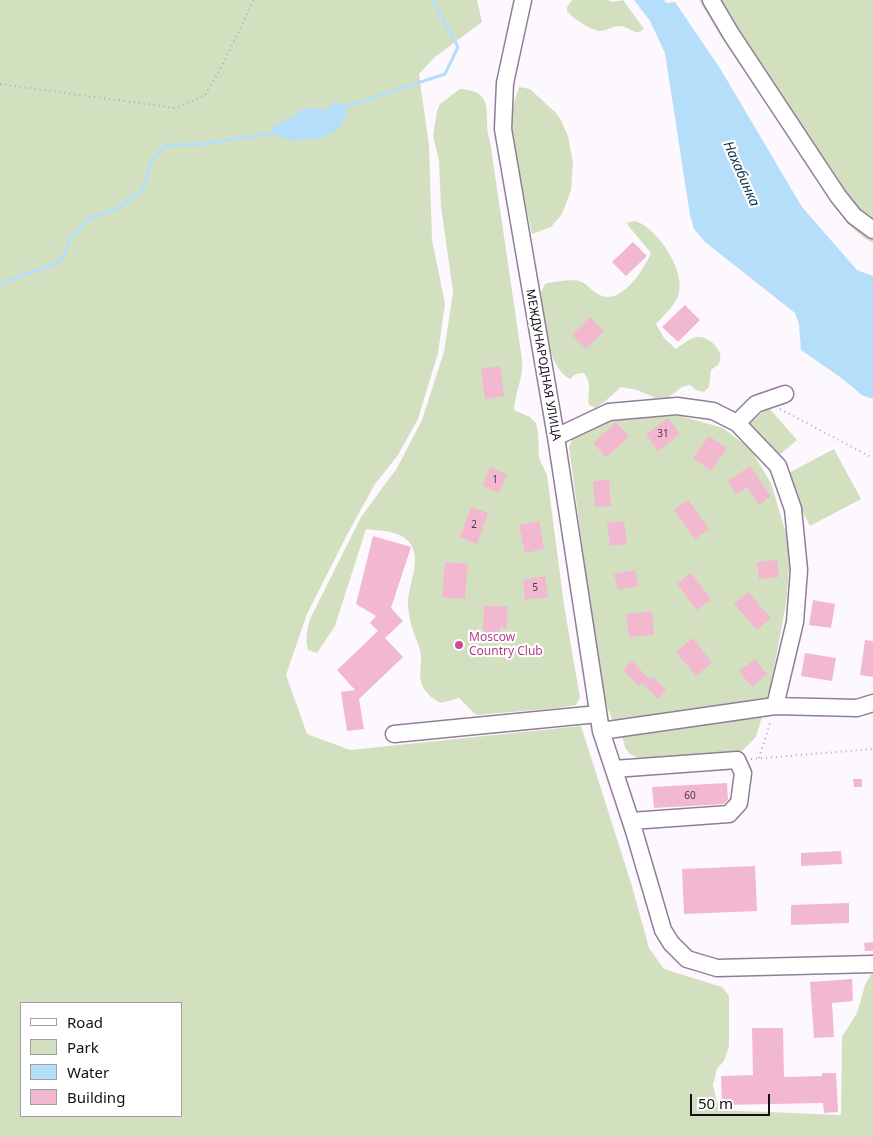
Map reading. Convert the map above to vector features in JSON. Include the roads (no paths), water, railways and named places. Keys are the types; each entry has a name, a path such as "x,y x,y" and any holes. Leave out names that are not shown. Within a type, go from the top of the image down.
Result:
{"street":[{"name":"МЕЖДУНАРОДНАЯ УЛИЦА","path":"523,0 505,83 503,129 556,437 601,731 664,930 671,943 687,959 717,968 873,964"},
{"path":"711,0 731,34 838,196 854,216 873,230"},
{"path":"737,423 756,404 785,394"},
{"path":"556,437 609,412 677,406 713,411 737,423 778,466 794,509 799,570 795,622 775,706"},
{"path":"601,731 775,706 857,708 873,703"},
{"path":"394,734 598,714"},
{"path":"614,769 737,760 743,772 739,803 730,814 630,821"}],"water":[{"name":"Нахабинка","path":"634,0 675,2 721,70 802,207 857,270 873,276 873,399 862,395 801,350 799,324 795,313 705,242 694,229 690,215 665,53 650,21"},
{"path":"334,103 349,105 341,126 327,136 314,139 289,140 271,133 273,126 290,119 302,109 317,108 326,110"}],"waterway":[{"path":"345,107 445,74 458,47 433,0"},
{"path":"0,284 61,261 71,238 88,219 120,207 143,190 152,160 166,145 202,144 274,133"}],"place":[{"name":"Moscow Country Club","path":"459,645"}]}
